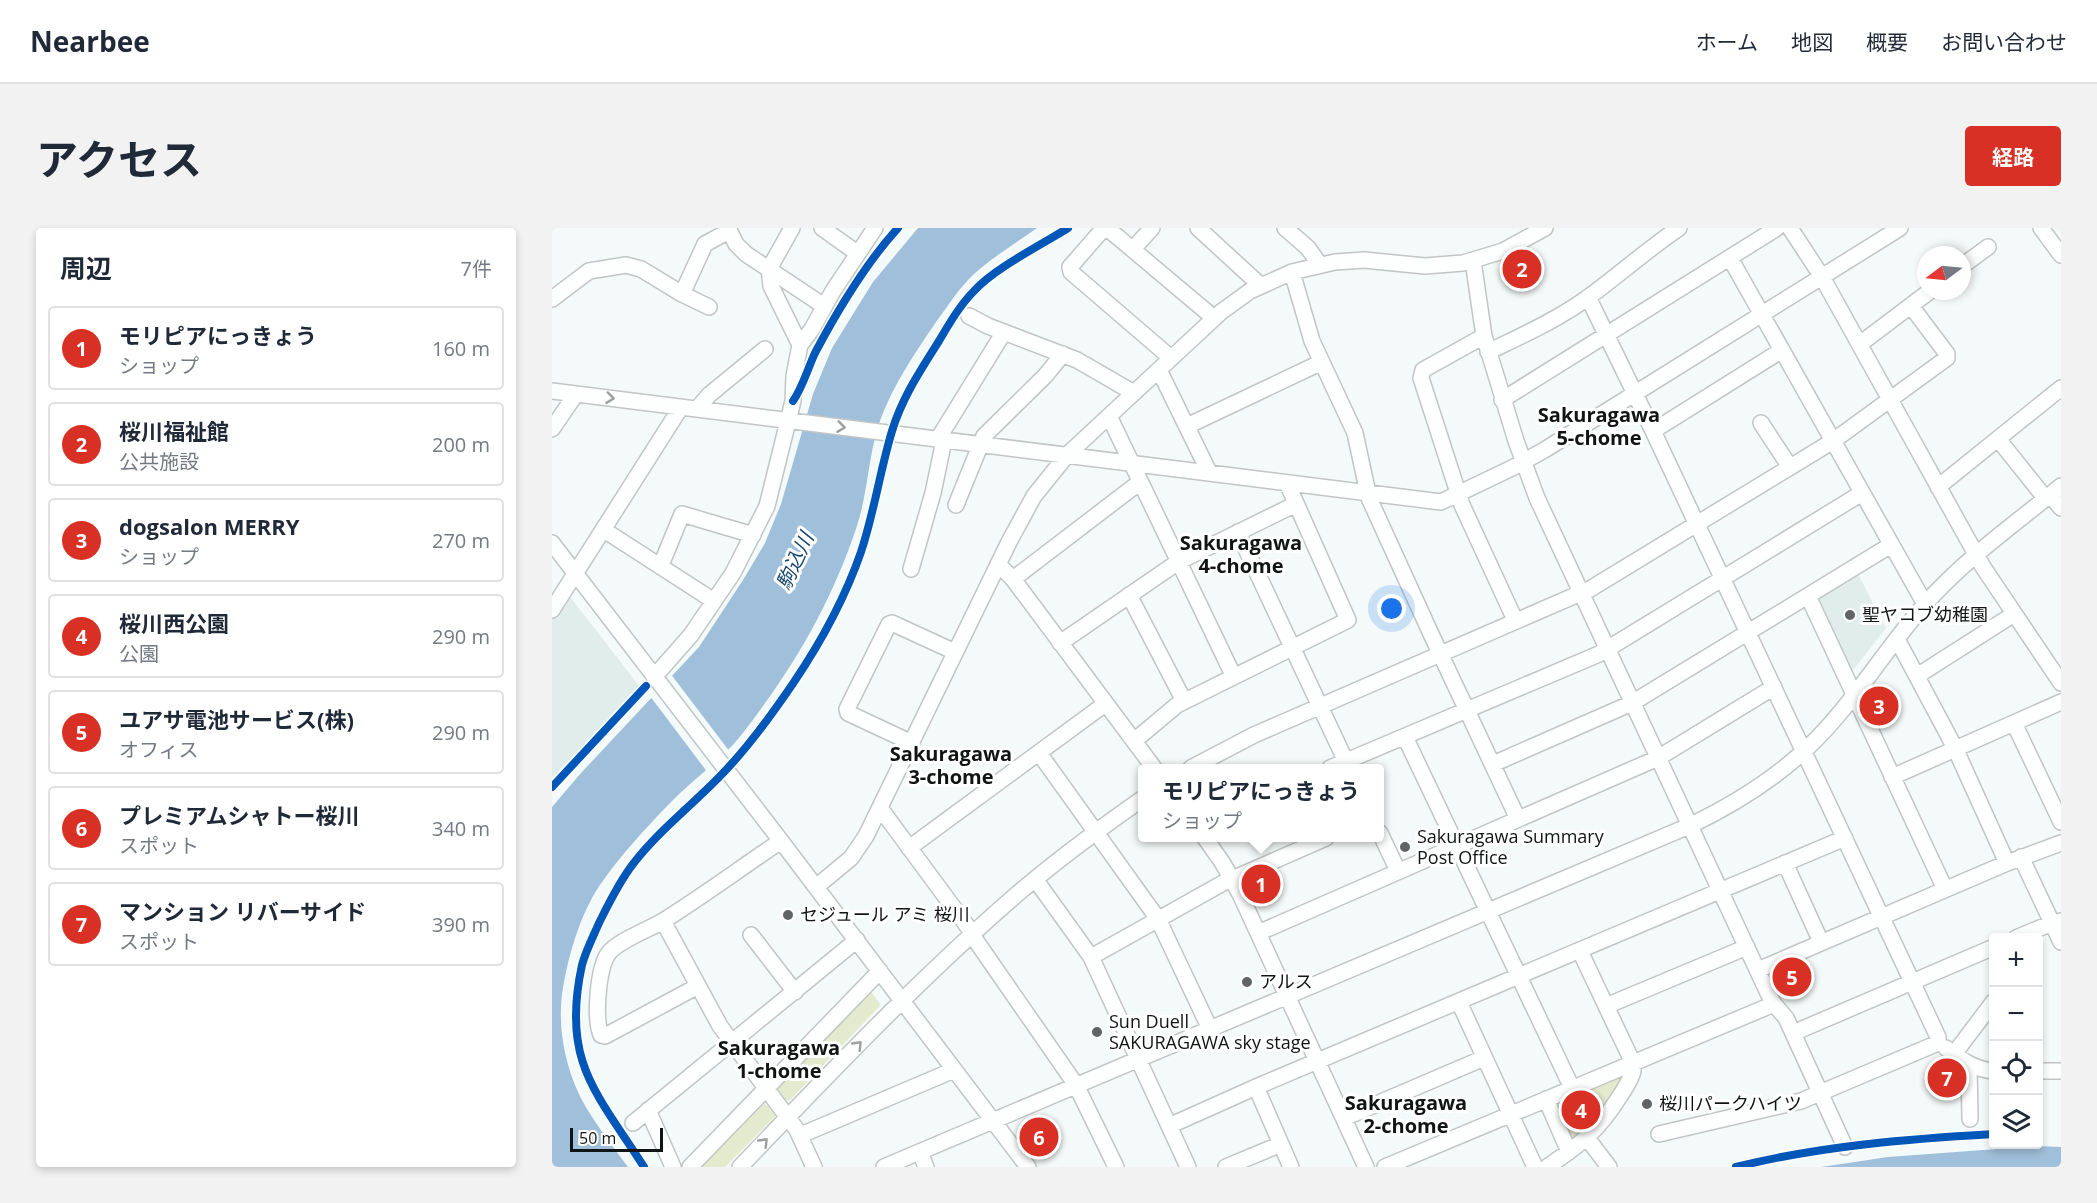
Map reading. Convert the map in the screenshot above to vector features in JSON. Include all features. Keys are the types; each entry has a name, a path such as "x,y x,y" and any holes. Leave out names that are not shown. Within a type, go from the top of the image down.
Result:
{"street":[{"path":"792,228 769,269 771,286 800,345"},
{"path":"822,228 857,253"},
{"path":"655,679 691,635 753,535 769,499 791,421 794,376 800,345 875,228"},
{"path":"1171,358 1071,272 1070,267 1106,228 1214,318"},
{"path":"1133,249 1152,228"},
{"path":"1198,228 1260,285"},
{"path":"1285,228 1308,248 1320,265"},
{"path":"1488,352 1536,328 1588,297 1637,257 1679,228"},
{"path":"1502,400 1777,228"},
{"path":"1790,228 1822,277 1976,555 2061,683"},
{"path":"552,391 1441,502 1523,462 1900,228"},
{"path":"2041,228 2061,255"},
{"path":"682,294 706,242 729,229 740,249 824,306"},
{"path":"816,887 852,858 866,836 998,564 1034,496 1067,455 1214,318 1260,285 1292,272 1320,265 1361,260 1434,266 1473,261 1503,251 1541,229"},
{"path":"1971,259 1988,247"},
{"path":"1730,258 1925,604"},
{"path":"1473,261 1479,312 1488,352 1502,400 1537,498 1689,826 1774,1004 1780,1009 1793,1033 1845,1147"},
{"path":"552,299 584,273 626,265 641,269 682,294 709,307"},
{"path":"1292,272 1307,328 1353,425 1368,492 1440,654 1518,819"},
{"path":"1588,297 1608,334 1938,1034 1938,1043"},
{"path":"1860,344 1919,300"},
{"path":"1199,764 1254,735 1581,593 1833,441 1947,358 1947,354 1911,306"},
{"path":"969,316 1063,354 1093,368 1134,393"},
{"path":"911,568 933,493 941,439 1004,332"},
{"path":"1484,336 1423,370 1421,378 1459,495 1515,620"},
{"path":"552,610 604,530 689,408 709,395 765,349"},
{"path":"1653,431 1782,350"},
{"path":"956,505 980,444 988,431 1045,376 1063,354"},
{"path":"1188,426 1322,362"},
{"path":"1159,370 1209,472"},
{"path":"1938,487 2061,387"},
{"path":"552,429 576,394"},
{"path":"1109,417 1234,676"},
{"path":"1761,423 1790,467"},
{"path":"1998,439 2052,493 2061,508"},
{"path":"1013,579 1140,482"},
{"path":"1134,741 1172,708 1184,701 1347,622 1349,617 1287,483"},
{"path":"1350,764 1405,737 1607,649 1862,493"},
{"path":"884,1167 1689,826 1747,795 1804,750 1854,694 1925,604 1976,555 2052,493"},
{"path":"1060,643 1178,562 1296,504"},
{"path":"661,565 682,514 753,535"},
{"path":"604,530 714,601"},
{"path":"1238,532 1348,764"},
{"path":"552,543 1028,1167"},
{"path":"1493,764 1632,703 1891,545"},
{"path":"998,564 1013,579 1151,764"},
{"path":"1129,595 1184,701"},
{"path":"1808,596 1945,889"},
{"path":"1917,676 2014,614"},
{"path":"912,743 848,713 848,709 889,624 892,623 955,652"},
{"path":"1897,639 2014,860 2056,922 2061,942"},
{"path":"1258,933 1658,758 1774,687"},
{"path":"1892,777 2061,702"},
{"path":"909,848 1105,704"},
{"path":"2014,723 2061,822"},
{"path":"1405,737 1572,1088"},
{"path":"1039,753 1158,919 1210,1029"},
{"path":"740,1167 902,1000 972,934 1035,879 1138,803"},
{"path":"880,808 972,934 1076,1085 1116,1167"},
{"path":"1169,1126 1845,837"},
{"path":"698,986 605,1036 601,1035 598,1024 598,1002 602,972 608,954 613,948 663,921 781,841"},
{"path":"1384,841 1398,871"},
{"path":"1208,842 1232,879 1365,1167"},
{"path":"1091,957 1232,879 1315,842"},
{"path":"1758,970 2014,860 2061,843"},
{"path":"1785,863 1821,942"},
{"path":"1035,879 1091,957 1188,1167"},
{"path":"663,921 732,1043 801,1135 814,1167"},
{"path":"2028,933 2056,922"},
{"path":"751,935 795,992"},
{"path":"633,1123 857,940"},
{"path":"1606,1006 1747,947"},
{"path":"1793,1033 1989,949"},
{"path":"1547,1167 1587,1138 1604,1121 1632,1074 1633,1064 1580,951"},
{"path":"690,1167 880,971"},
{"path":"1459,1002 1535,1167"},
{"path":"1385,1167 1774,1004"},
{"path":"1954,1054 1989,1007"},
{"path":"1938,1043 1969,1064 1989,1070"},
{"path":"1659,1134 1801,1101 1938,1043"},
{"path":"1344,1118 1484,1058"},
{"path":"1969,1064 1970,1119"},
{"path":"801,1135 954,1070"},
{"path":"2043,1071 2061,1071"},
{"path":"1256,1087 1291,1167"},
{"path":"1546,1099 1569,1152"},
{"path":"648,1110 673,1167"},
{"path":"1587,1138 1609,1167"},
{"path":"1226,1167 1281,1144"},
{"path":"920,1152 926,1167"}],"shaded area":[{"name":"聖ヤコブ幼稚園","path":"1857,572 1886,628 1850,674 1814,597"},
{"path":"568,594 640,687 552,778 552,616"}],"green space":[{"path":"869,992 880,1004 879,1007 790,1100 785,1101 776,1088"},
{"path":"1619,1074 1623,1077 1600,1116 1575,1139 1570,1136 1554,1101"},
{"path":"762,1104 767,1105 775,1116 725,1167 701,1167"}],"water":[{"name":"駒込川","path":"918,228 1037,228 969,279 936,322 902,374 877,430 860,517 838,576 804,643 778,685 737,740 678,795 620,858 587,907 572,947 562,992 561,1021 564,1050 578,1092 594,1120 628,1167 552,1167 552,807 699,647 743,580 765,543 781,504 813,394 832,348 873,282"},
{"path":"2061,1147 2061,1167 1821,1167 1888,1157"}],"pier":[{"path":"670,673 730,752 708,773 650,696"}],"cycle path":[{"path":"793,401 816,351 843,303 874,256 898,228"},
{"path":"644,1167 598,1095 587,1074 580,1051 576,1027 577,998 582,965 599,923 633,864 743,751 778,705 814,651 855,569 870,522 892,431 901,407 918,374 955,315 983,282 1068,228"},
{"path":"552,787 646,686"},
{"path":"1736,1167 1864,1144 1989,1134"}],"place":[{"name":"桜川福祉館","path":"1522,269"},
{"name":"聖ヤコブ幼稚園","path":"1850,615"},
{"name":"dogsalon MERRY","path":"1879,706"},
{"name":"Sakuragawa Summary Post Office","path":"1405,847"},
{"name":"モリピアにっきょう","path":"1261,884"},
{"name":"セジュール アミ 桜川","path":"788,915"},
{"name":"ユアサ電池サービス(株)","path":"1792,977"},
{"name":"アルス","path":"1247,982"},
{"name":"Sun Duell SAKURAGAWA sky stage","path":"1097,1032"},
{"name":"マンション リバーサイド","path":"1947,1078"},
{"name":"桜川パークハイツ","path":"1647,1104"},
{"name":"桜川西公園","path":"1581,1110"},
{"name":"プレミアムシャトー桜川","path":"1039,1137"}],"district":[{"name":"Sakuragawa 5-chome","path":"1599,426"},
{"name":"Sakuragawa 4-chome","path":"1241,554"},
{"name":"Sakuragawa 3-chome","path":"951,766"},
{"name":"Sakuragawa 1-chome","path":"779,1060"},
{"name":"Sakuragawa 2-chome","path":"1406,1114"}]}
